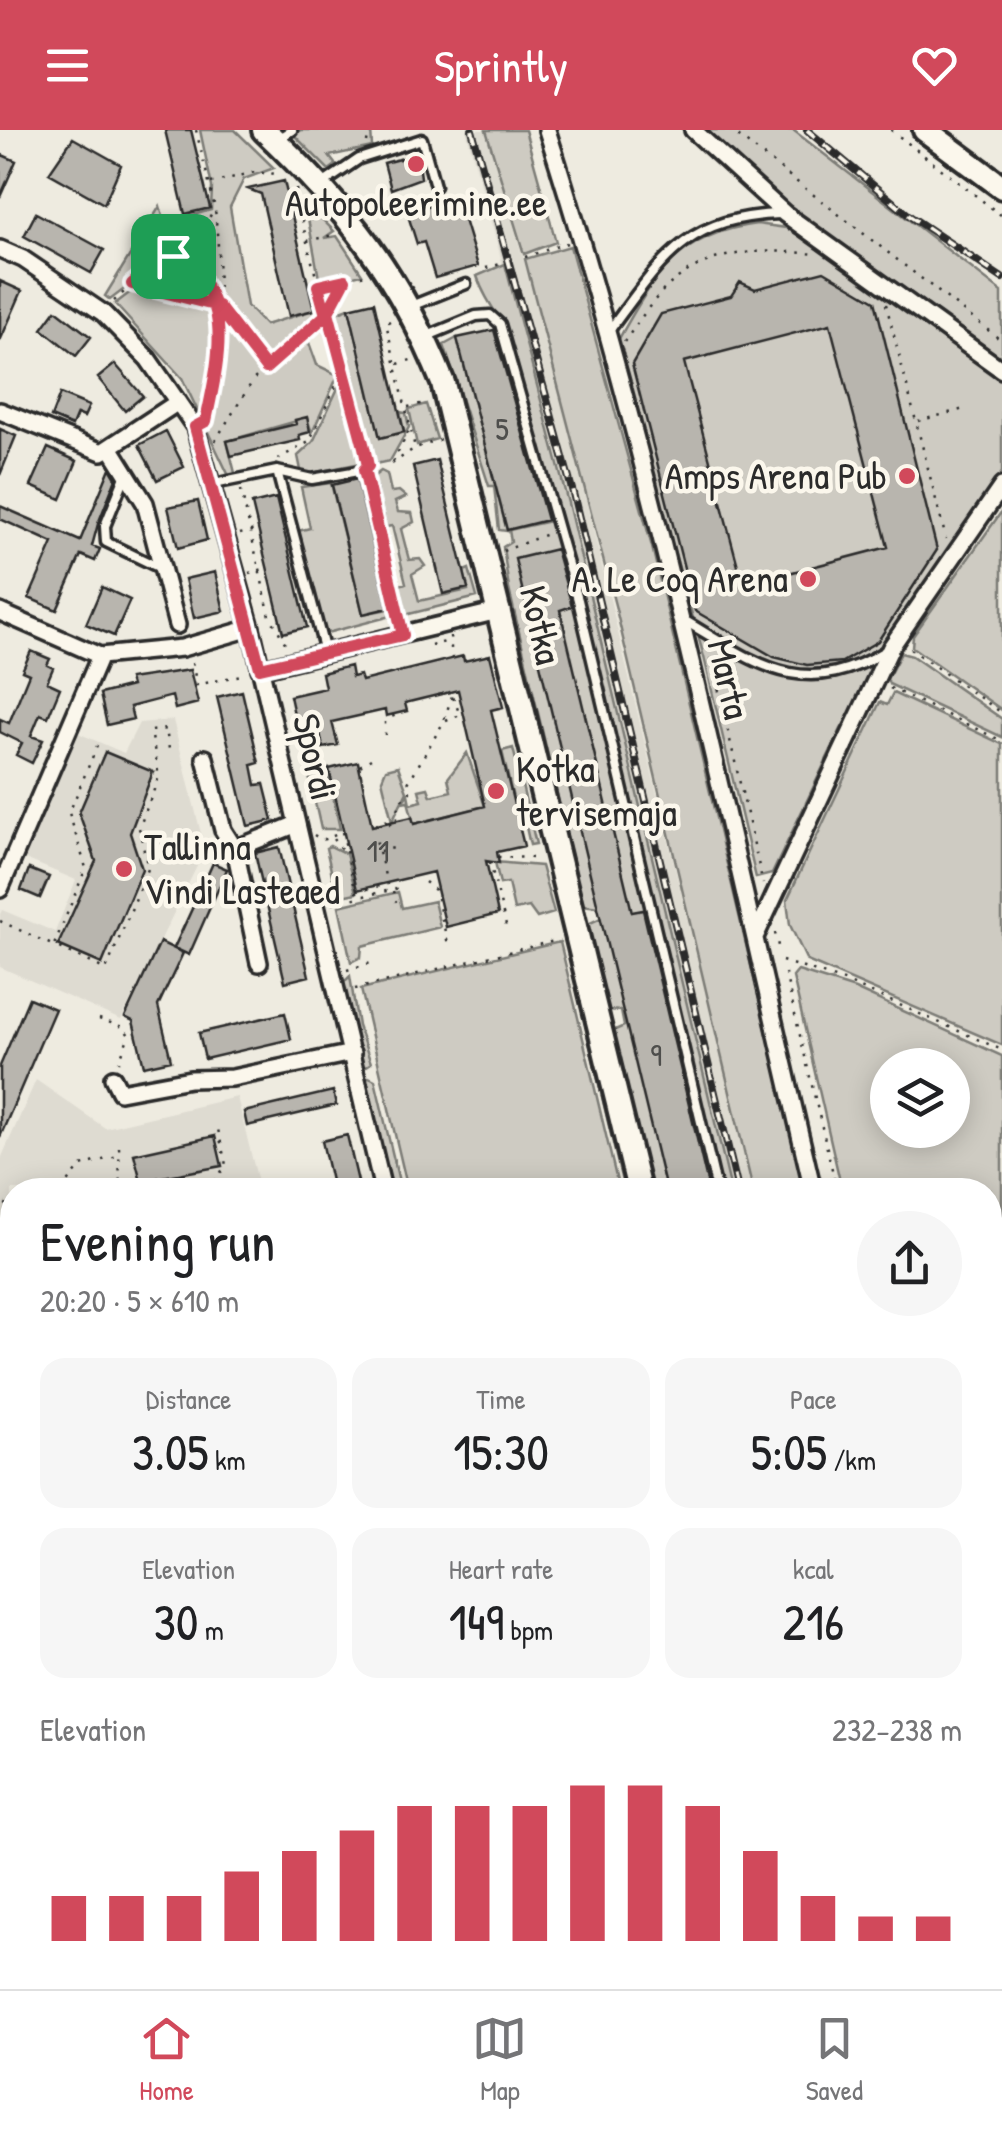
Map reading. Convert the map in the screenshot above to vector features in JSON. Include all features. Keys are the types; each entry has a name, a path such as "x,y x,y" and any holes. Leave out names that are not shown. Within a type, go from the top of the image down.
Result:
{"street":[{"name":"Marta","path":"548,130 608,331 682,618 810,1178"},
{"path":"693,130 786,214 1002,370"},
{"path":"925,130 1002,187"},
{"name":"Kotka","path":"277,133 379,257 400,314 425,337 452,409 636,1178"},
{"name":"Spordi","path":"0,249 23,259 103,313 148,359 195,427 214,484 251,628 380,1178"},
{"path":"0,411 102,452 178,402"},
{"path":"110,447 146,503 176,625"},
{"path":"754,938 894,643 1002,486"},
{"path":"260,668 502,610"},
{"path":"0,612 100,656 182,648 251,628"},
{"path":"0,888 100,656"},
{"path":"204,758 223,830 234,849 260,963"},
{"path":"234,849 298,824"},
{"path":"113,1078 120,1092 140,1091 352,1053"}],"lane":[{"path":"322,185 366,156 422,139 436,186"},
{"path":"608,331 680,242 731,218 786,214"},
{"path":"400,314 466,284"},
{"path":"425,337 476,316 490,316 500,324 558,527 714,1178"},
{"path":"128,470 105,526 106,542 162,570"},
{"path":"214,484 278,471 312,480 364,470 403,635"},
{"path":"278,471 325,652"},
{"path":"682,618 746,657 800,676 851,672 894,643"}],"path":[{"path":"195,427 206,421 220,364 215,208 196,130"},
{"path":"366,156 368,130"},
{"path":"730,130 1002,341"},
{"path":"891,130 1002,216"},
{"path":"210,184 258,172 266,175 284,171"},
{"path":"296,186 306,242 344,368 368,466 364,470"},
{"path":"103,313 158,262 199,236 215,208"},
{"path":"306,242 339,234"},
{"path":"525,257 568,242"},
{"path":"614,355 674,280 726,256 766,248 842,257"},
{"path":"173,256 197,277 266,368"},
{"path":"486,268 504,263"},
{"path":"318,286 366,275"},
{"path":"202,450 221,438 254,379 328,312 345,280"},
{"path":"132,284 218,306"},
{"path":"882,285 952,560"},
{"path":"400,314 386,323 414,448"},
{"path":"396,365 411,360"},
{"path":"278,471 276,460 310,442 344,368"},
{"path":"406,408 428,402"},
{"path":"916,422 968,408"},
{"path":"411,426 392,464 414,448 440,440"},
{"path":"239,479 267,610 287,646"},
{"path":"502,551 538,540 558,527"},
{"path":"241,534 258,529"},
{"path":"251,572 267,568"},
{"path":"267,610 277,608"},
{"path":"431,646 465,632"},
{"path":"707,638 764,890"},
{"path":"448,640 452,659"},
{"path":"894,643 1002,713"},
{"path":"193,665 198,686 260,668"},
{"path":"876,681 1002,741"},
{"path":"398,816 400,801 410,792 408,782 443,723 451,694 455,695 460,715 443,723"},
{"path":"385,720 385,734"},
{"path":"0,921 106,970 148,869 139,828 158,777 151,731 166,729 170,756"},
{"path":"54,945 86,868 70,813 97,746"},
{"path":"360,766 374,758"},
{"path":"376,825 405,816"},
{"path":"322,840 343,832 356,892 387,884 376,835"},
{"path":"332,838 346,851"},
{"path":"379,851 394,848"},
{"path":"498,857 543,858"},
{"path":"490,862 507,930"},
{"path":"426,882 434,890 448,944"},
{"path":"317,907 404,887"},
{"path":"392,890 396,902"},
{"path":"772,922 778,946"},
{"path":"356,988 563,939"},
{"path":"782,960 805,966 1002,1050"},
{"path":"333,974 374,962"},
{"path":"785,973 834,1178"},
{"path":"100,1019 124,1028 129,1035 113,1078"},
{"path":"216,1125 226,1165 217,1178"},
{"path":"119,1147 122,1178"},
{"path":"69,1178 81,1166 117,1156"}],"shaded area":[{"path":"200,130 235,130 274,168 244,179 230,207 247,306 265,325 320,308 328,323 308,340 317,365 338,375 312,433 307,418 227,441 236,477 230,478 182,378 115,304 174,259 230,328 233,321 187,259 174,251 110,300 105,296 160,206 165,223 211,210 212,187"},
{"path":"301,130 371,130 372,147 329,156 336,165 329,170 293,134"},
{"path":"466,130 486,130 549,347 750,1178 728,1178 568,503"},
{"path":"486,130 525,130 556,242 524,254"},
{"path":"704,130 793,130 1002,292 1002,359 785,205"},
{"path":"305,202 334,231 324,238 337,236 362,274 320,284"},
{"name":"A. Le Coq Arena","path":"757,224 786,228 808,241 1002,375 1002,472 841,729 772,874 756,878 704,657 616,344 642,299 670,263 706,238"},
{"path":"570,246 652,547 801,1178 750,1178 616,609 525,259"},
{"path":"505,264 568,503 728,1178 648,1178 613,1031 624,1026 621,1011 608,1010 588,924 601,918 598,907 583,905 509,589 503,547 511,542 509,530 559,519 506,329 477,276"},
{"path":"349,308 380,437 404,432 400,412 406,413 409,427 390,461 370,465 330,315"},
{"path":"457,338 507,531 499,530 494,486 489,486 444,345"},
{"path":"344,375 366,462 302,475 298,456 313,442"},
{"path":"426,404 437,439 417,445 409,409"},
{"path":"381,471 387,474 391,492 399,491 406,497 395,502 398,512 412,513 414,522 401,529 409,560 420,559 425,566 412,574 419,601 468,590 464,571 469,569 477,597 401,616 394,587 406,583 392,526 386,527 375,484 369,480"},
{"path":"331,483 363,614 388,609 387,588 395,615 323,634 298,531 310,528 301,487"},
{"path":"1002,511 1002,710 912,647 913,636"},
{"path":"901,653 912,656 1002,719 1002,737 889,684 887,679"},
{"path":"893,693 1002,744 1002,1045 807,961 790,925 787,900 880,702 887,705"},
{"name":"Tallinna Vindi Lasteaed","path":"173,720 205,850 121,1020 0,967 0,914 2,910 55,932 76,880 23,858 78,733 124,753 139,723"},
{"path":"513,748 536,844 530,845 526,827 520,828 502,751"},
{"path":"467,753 485,806 414,824 408,801 402,802 408,794 410,804 422,801 419,790 428,788 431,796 451,791 448,778"},
{"path":"398,766 407,791 392,821 382,779 386,769"},
{"path":"327,769 340,829 321,829 309,776"},
{"path":"330,846 346,854 356,893 337,897 326,848"},
{"path":"495,862 541,866 554,913 537,918 529,907 514,910 508,883 500,884"},
{"path":"398,892 402,908 434,901 440,927 362,946 361,957 351,962 339,906"},
{"path":"562,927 625,1178 621,1178"},
{"path":"560,942 616,1178 405,1178 361,989"},
{"path":"798,971 855,989 1002,1056 1002,1178 839,1178 793,977"},
{"path":"350,976 358,1026 371,1063 361,1070 342,984"},
{"path":"363,1078 375,1080 398,1178 387,1178"},
{"path":"36,1080 105,1128 237,1097 257,1178 0,1178 0,1161"}],"building":[{"path":"165,130 191,130 210,208 185,214"},
{"path":"73,138 121,165 104,204 49,173"},
{"path":"0,154 16,161 0,197"},
{"path":"418,154 421,178 391,189 384,163"},
{"path":"284,181 314,310 289,316 261,194 248,189"},
{"path":"457,197 478,266 435,278 424,242 417,244 407,212"},
{"path":"36,213 104,250 91,273 24,236"},
{"path":"824,271 875,301 937,550 878,641 842,662 807,665 774,657 695,611 632,364 661,314 731,296 740,282 755,289","holes":["830,324 888,547 743,585 684,362"]},
{"path":"0,281 22,291 0,341"},
{"path":"374,302 404,432 380,438 349,308"},
{"path":"56,310 91,337 76,356 42,329"},
{"path":"494,330 547,520 507,530 457,338"},
{"path":"115,364 143,396 125,411 98,378"},
{"path":"60,394 89,406 84,417 77,414 72,426 51,417"},
{"path":"307,417 310,432 299,435 300,440 231,456 227,441 296,424 295,420"},
{"path":"0,429 16,436 0,475"},
{"path":"166,431 184,467 157,480 139,445"},
{"path":"48,448 77,461 61,499 31,486"},
{"path":"437,460 468,588 443,594 413,466"},
{"path":"110,468 116,478 92,546 100,549 95,561 81,555 57,610 29,598 53,543 0,519 0,506 80,541"},
{"path":"357,479 388,608 363,614 332,485"},
{"path":"276,498 307,627 283,633 252,504"},
{"path":"198,501 207,540 178,548 168,507"},
{"path":"556,549 572,606 560,610 632,912 643,910 706,1178 663,1178 515,559"},
{"path":"215,572 224,611 194,618 185,579"},
{"path":"102,587 130,600 114,636 86,624"},
{"path":"31,651 50,659 47,665 53,668 47,682 60,688 48,717 40,714 31,736 43,740 32,763 16,755 22,743 0,732 0,719 9,723 29,674 22,671"},
{"name":"Kotka tervisemaja","path":"490,655 503,707 491,710 524,846 497,852 499,863 486,861 498,914 446,927 433,872 357,890 329,769 358,762 372,826 412,817 414,824 485,806 458,690 405,703 407,711 386,716 385,710 332,722 338,745 323,748 320,732 299,737 290,696 325,688 322,673 350,666 352,677 360,675 362,681 463,656 464,661"},
{"path":"190,670 198,703 175,709 172,696 130,707 133,719 107,725 100,694 131,686 129,679"},
{"path":"242,691 259,763 252,765 256,785 264,784 273,820 248,826 217,697"},
{"path":"105,752 153,772 130,833 142,869 102,964 58,945 96,861 79,813"},
{"path":"279,847 309,976 285,982 255,853"},
{"path":"213,863 227,869 189,955 174,948"},
{"path":"29,869 49,877 40,898 21,890"},
{"path":"160,942 183,953 158,1006 171,1060 144,1066 133,1021 125,1017"},
{"path":"29,998 55,1009 0,1137 0,1066"},
{"path":"285,1013 291,1039 205,1059 199,1033"},
{"path":"333,1091 336,1105 247,1126 244,1112"},
{"path":"347,1135 357,1178 330,1178 322,1141"},
{"path":"215,1136 222,1166 140,1178 134,1154"}],"railway":[{"path":"472,130 573,493 735,1178"},
{"path":"807,130 911,217 1002,278"}],"place":[{"name":"Autopoleerimine.ee","path":"416,164"},
{"name":"Amps Arena Pub","path":"907,476"},
{"name":"A. Le Coq Arena","path":"808,579"},
{"name":"Kotka tervisemaja","path":"496,791"},
{"name":"Tallinna Vindi Lasteaed","path":"124,869"}],"route":[{"path":"173,256 158,262 132,284 197,304 218,306 266,368 328,312 318,286 345,280 328,312 364,447 368,466 364,470 403,635 260,668 214,484 195,427 206,421 220,364 218,306 197,277 173,256"}]}
